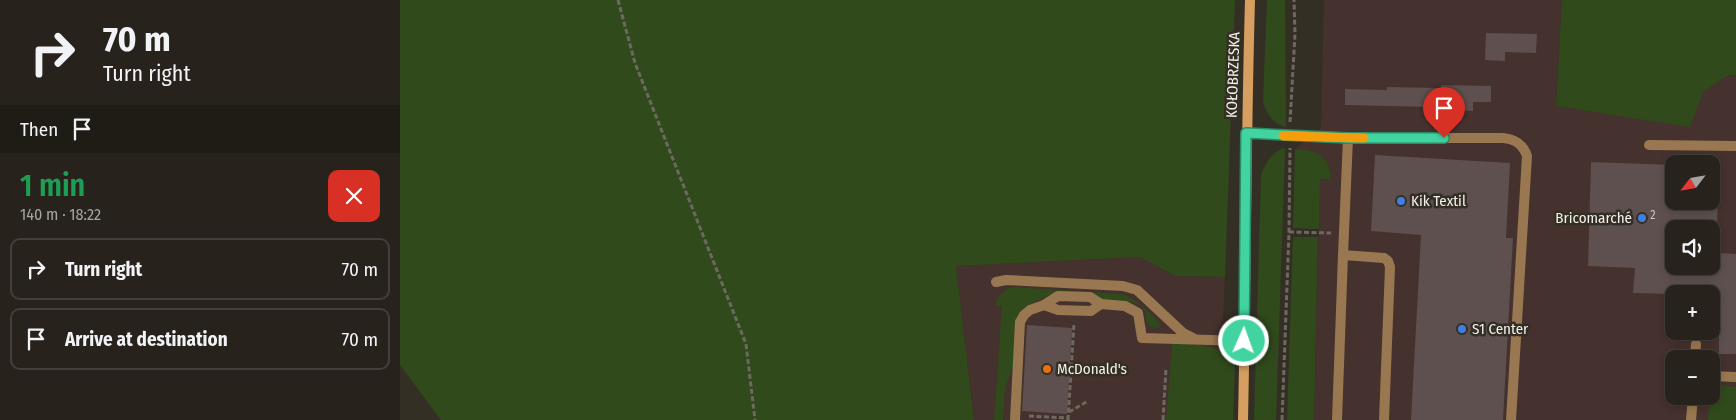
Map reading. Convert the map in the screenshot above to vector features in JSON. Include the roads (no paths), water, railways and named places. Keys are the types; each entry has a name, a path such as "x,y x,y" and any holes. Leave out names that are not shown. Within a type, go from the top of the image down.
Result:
{"main road":[{"name":"KOŁOBRZESKA","path":"1242,420 1250,0"}],"lane":[{"path":"1246,133 1348,138 1503,138 1514,140 1524,149 1527,156 1511,420"},
{"path":"1337,420 1348,138"},
{"path":"1648,145 1736,146"},
{"path":"1343,255 1384,258 1388,261 1390,267 1384,420"},
{"path":"996,282 1006,280 1123,286 1137,290 1183,333 1196,340"},
{"path":"1019,418 1020,322 1030,310 1044,305 1058,296 1090,297 1101,304 1124,306 1138,313 1142,338 1244,341"},
{"path":"1696,344 1696,350"},
{"path":"1720,376 1736,377"},
{"path":"1691,420 1692,405"}],"place":[{"name":"Kik Textil","path":"1401,201"},
{"name":"Bricomarché","path":"1642,218"},
{"name":"S1 Center","path":"1462,329"},
{"name":"McDonald's","path":"1047,369"}]}
